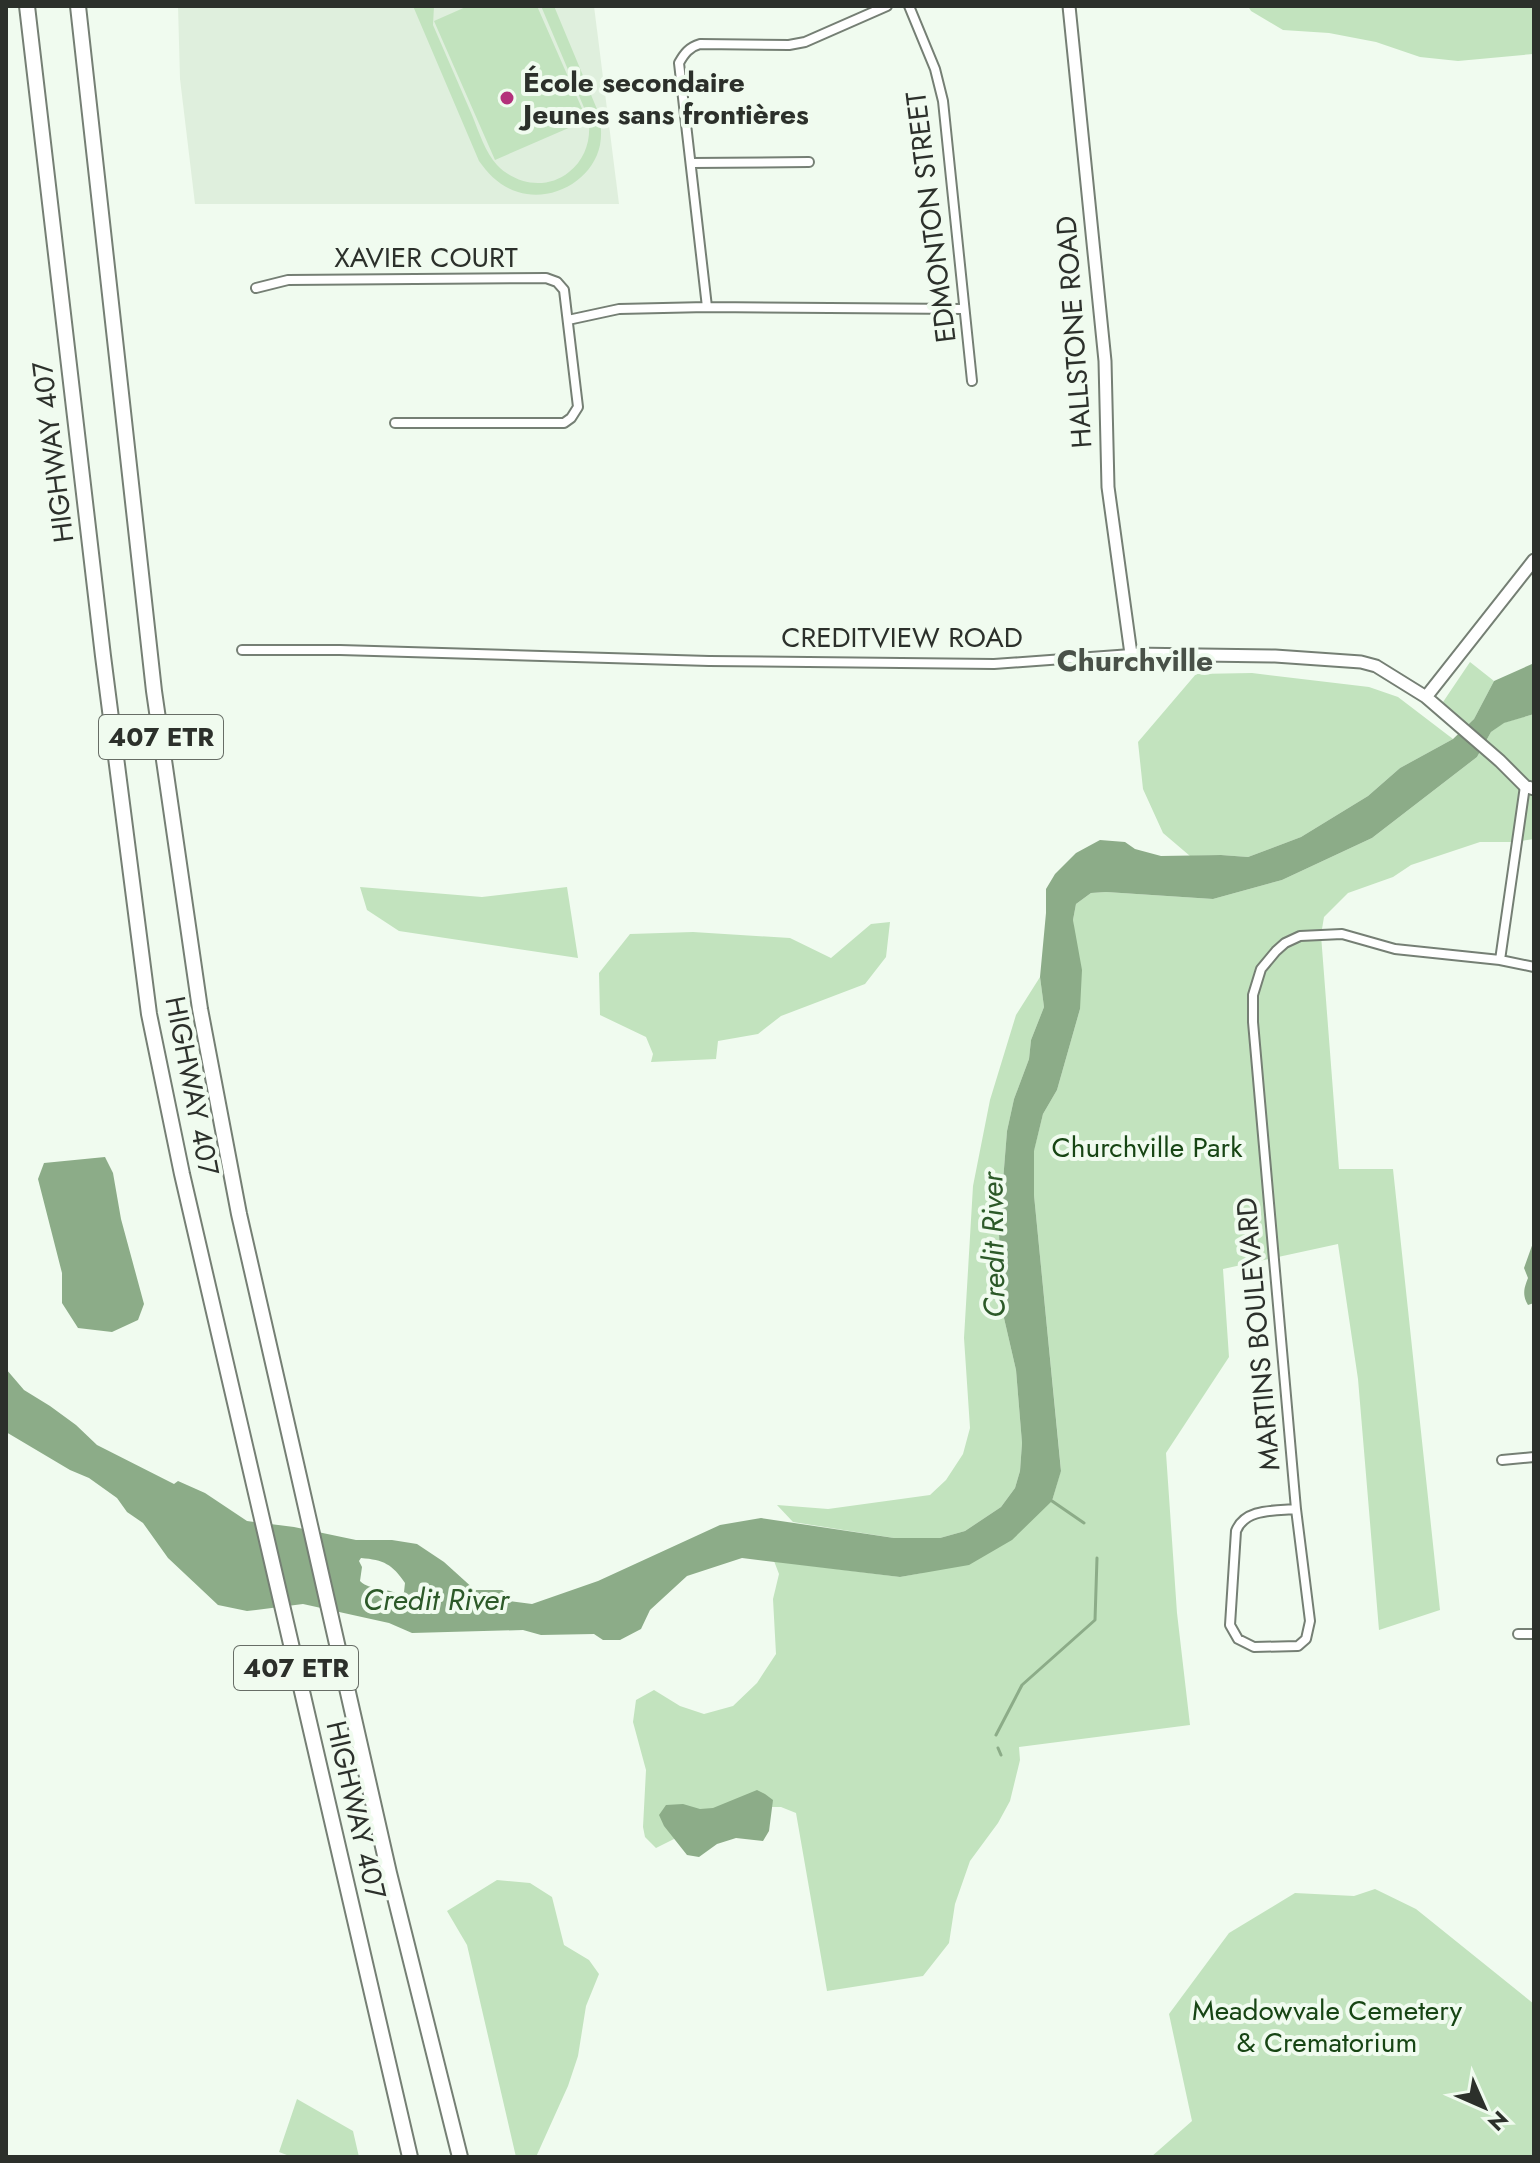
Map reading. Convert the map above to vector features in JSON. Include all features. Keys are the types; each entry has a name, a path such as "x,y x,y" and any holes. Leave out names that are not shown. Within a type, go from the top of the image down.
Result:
{"highway":[{"name":"HIGHWAY 407","path":"27,6 103,656 149,1014 182,1174 410,2157"},
{"name":"HIGHWAY 407","path":"78,6 154,691 200,1009 239,1214 389,1873 460,2157"}],"street":[{"path":"707,307 679,63 689,49 700,44 789,45 805,42 887,6"},
{"name":"EDMONTON STREET","path":"909,6 935,69 943,101 972,381"},
{"name":"HALLSTONE ROAD","path":"1069,6 1105,361 1108,487 1131,654"},
{"path":"691,163 809,162"},
{"name":"XAVIER COURT","path":"256,288 288,280 546,278 557,282 564,290 578,407 571,418 564,423 395,423"},
{"path":"568,320 619,309 964,309"},
{"path":"1426,697 1534,560"},
{"name":"CREDITVIEW ROAD","path":"242,650 978,664 1131,654 1275,656 1361,662 1388,672 1426,697 1529,787"},
{"path":"1529,787 1500,960 1534,967"},
{"name":"MARTINS BOULEVARD","path":"1296,1509 1250,1514 1241,1520 1236,1531 1230,1625 1238,1639 1254,1647 1298,1646 1303,1643 1308,1633 1310,1613 1296,1509 1253,1022 1253,995 1261,969 1285,943 1300,936 1342,934 1395,949 1500,960"},
{"path":"1502,1460 1534,1457"},
{"path":"1518,1634 1534,1634"}],"shaded area":[{"path":"178,6 594,6 619,204 195,204 180,79"}],"green space":[{"path":"413,6 434,6 433,25 493,160 513,177 542,183 560,178 575,167 584,154 589,132 588,117 541,6 554,6 599,114 601,141 589,169 569,186 531,195 512,190 491,176 479,161"},
{"path":"468,6 537,6 587,120 495,160 434,21"},
{"path":"1248,6 1534,6 1534,61 1533,54 1458,61 1420,57 1376,42 1329,33 1283,30 1251,11"},
{"path":"1470,662 1494,681 1474,719 1465,727 1443,702"},
{"path":"1252,673 1369,687 1398,697 1453,739 1400,768 1368,796 1301,837 1248,857 1190,856 1163,833 1143,789 1138,742 1196,674"},
{"name":"Churchville Park","path":"1534,714 1534,839 1480,842 1411,865 1393,877 1348,893 1324,917 1321,935 1339,1169 1393,1169 1440,1610 1379,1630 1358,1379 1338,1244 1223,1269 1229,1357 1166,1453 1177,1613 1190,1725 1019,1747 1020,1760 1010,1801 970,1861 955,1904 949,1943 923,1976 827,1991 796,1813 781,1807 760,1807 682,1835 656,1848 645,1837 643,1827 646,1770 633,1722 636,1700 654,1690 680,1706 704,1714 733,1706 757,1683 776,1654 773,1599 779,1574 774,1561 900,1577 922,1573 1052,1501 1061,1470 1034,1195 1034,1150 1043,1114 1057,1090 1080,1009 1073,920 1076,904 1091,893 1106,892 1213,899 1282,880 1372,838 1477,757 1491,732 1503,723"},
{"path":"360,887 482,897 567,887 578,958 399,931 367,910"},
{"path":"890,922 886,957 865,984 781,1016 758,1034 718,1041 716,1059 651,1062 653,1054 646,1037 600,1015 599,973 630,934 693,932 790,938 831,958 871,924"},
{"path":"1040,977 1044,1007 1031,1040 1029,1059 1014,1099 1007,1131 999,1231 1001,1305 1016,1370 1022,1443 1015,1488 1001,1507 965,1531 940,1538 894,1538 793,1522 777,1505 828,1509 930,1495 946,1480 963,1454 970,1428 964,1338 973,1186 990,1100 1016,1015"},
{"path":"497,1880 530,1883 552,1897 564,1945 589,1960 599,1974 586,2006 578,2056 568,2086 536,2157 516,2157 467,1945 447,1911"},
{"name":"Meadowvale Cemetery & Crematorium","path":"1375,1889 1416,1909 1534,2004 1534,2157 1151,2157 1192,2121 1169,2014 1229,1933 1295,1893 1354,1896"},
{"path":"297,2099 353,2131 359,2157 292,2157 279,2152"}],"water":[{"name":"Credit River","path":"1534,664 1534,714 1504,723 1491,732 1477,757 1372,838 1282,880 1213,899 1106,892 1091,893 1076,904 1073,920 1082,970 1080,1009 1057,1090 1043,1114 1034,1151 1034,1195 1061,1471 1052,1501 1012,1540 969,1565 900,1577 742,1558 687,1576 650,1610 641,1629 620,1640 603,1640 594,1634 541,1635 523,1630 412,1633 389,1623 303,1604 247,1611 218,1605 168,1558 143,1523 127,1512 117,1498 89,1478 6,1432 6,1369 24,1390 76,1425 97,1445 174,1484 178,1481 205,1493 247,1521 356,1540 417,1544 444,1562 475,1590 502,1590 509,1596 509,1601 532,1604 598,1581 720,1525 761,1518 894,1538 940,1538 965,1531 1001,1507 1015,1488 1020,1471 1022,1443 1016,1370 1001,1305 999,1231 1007,1131 1014,1099 1029,1059 1031,1040 1044,1007 1040,977 1046,889 1055,874 1076,853 1100,840 1125,842 1135,849 1161,856 1248,857 1301,837 1368,796 1400,768 1453,739 1474,719 1494,681","holes":["361,1558 382,1562 396,1571 405,1583 404,1592 399,1595 360,1581"]},
{"path":"105,1157 113,1173 121,1219 144,1304 138,1320 112,1332 78,1328 62,1303 62,1273 38,1179 44,1163"},
{"path":"1534,1240 1534,1303 1528,1305 1524,1292 1528,1278 1524,1268"},
{"path":"757,1790 773,1800 769,1831 763,1841 736,1838 717,1844 699,1857 687,1855 659,1815 666,1805 713,1808"}],"waterway":[{"path":"1052,1501 1084,1523"},
{"path":"996,1735 1022,1685 1095,1620 1097,1558"},
{"path":"998,1748 1001,1755"}],"place":[{"name":"École secondaire Jeunes sans frontières","path":"507,98"}],"district":[{"name":"Churchville","path":"1135,660"}]}
